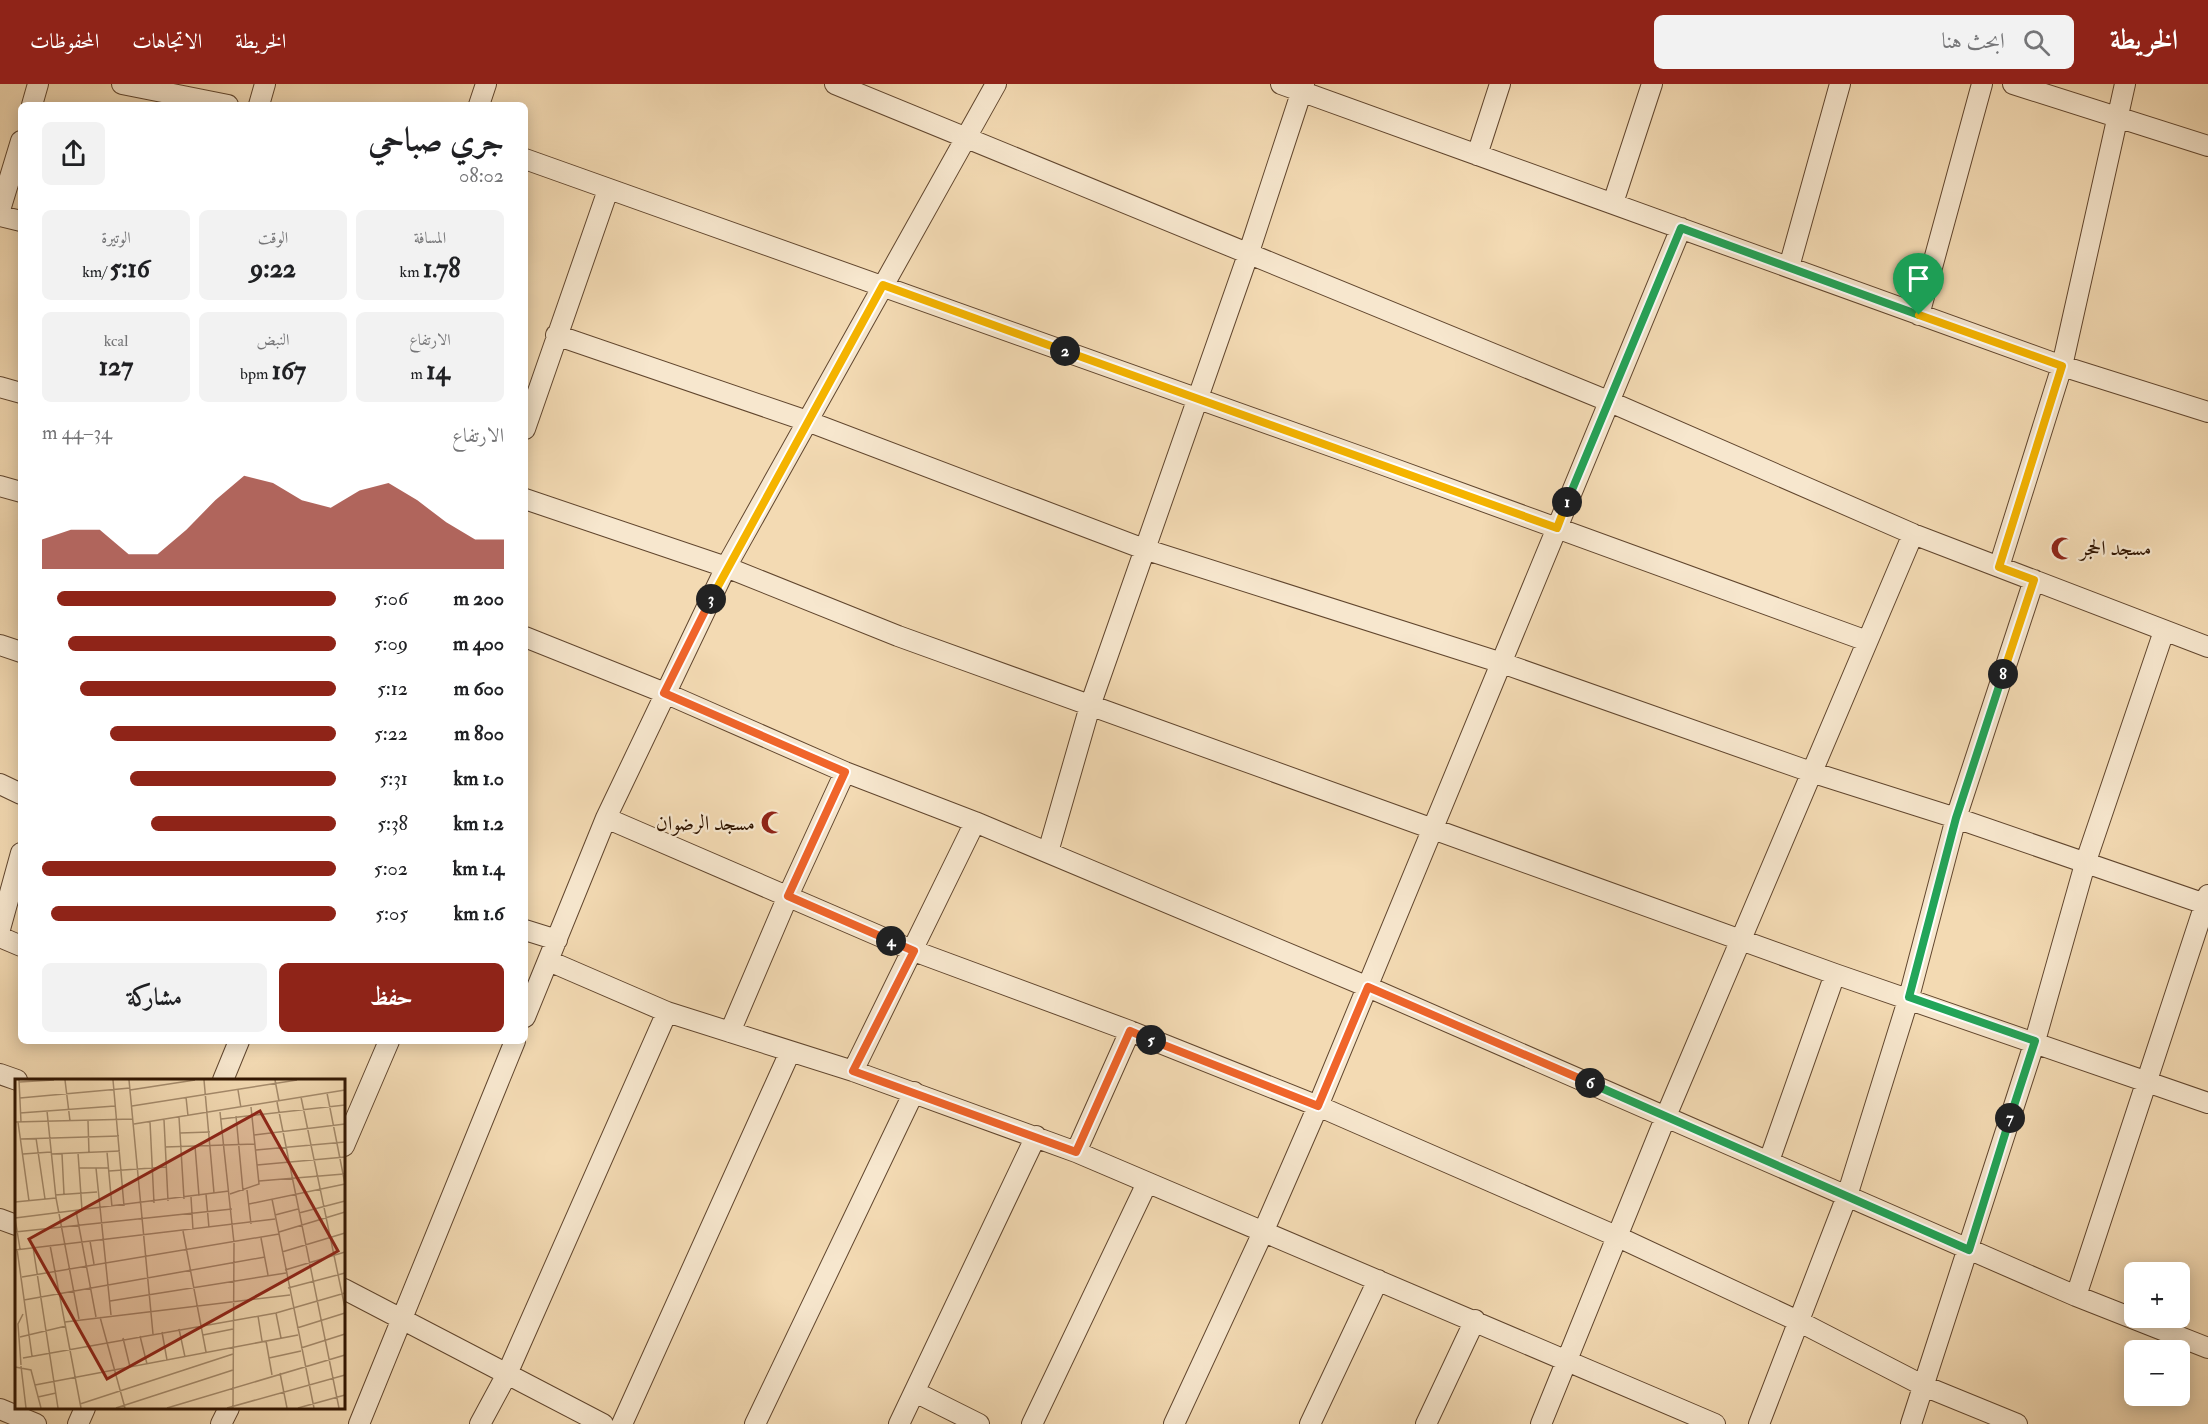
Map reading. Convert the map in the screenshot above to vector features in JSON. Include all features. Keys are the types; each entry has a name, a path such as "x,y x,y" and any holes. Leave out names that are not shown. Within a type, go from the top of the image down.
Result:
{"street":[{"path":"33,102 38,84"},
{"path":"122,84 213,102"},
{"path":"260,102 265,84"},
{"path":"480,102 486,84"},
{"path":"835,84 1608,401 1913,534 2208,647"},
{"path":"528,1010 606,818 726,567 996,84"},
{"path":"1281,84 1303,88 1477,156 2062,366 2208,412"},
{"path":"1477,156 1500,84"},
{"path":"1613,203 1652,84"},
{"path":"1789,267 1840,84"},
{"path":"1919,315 1982,84"},
{"path":"2013,84 2208,146"},
{"path":"1999,567 2062,366 2125,84"},
{"path":"1048,852 1090,705 1249,252 1303,88"},
{"path":"0,210 18,151"},
{"path":"528,160 883,285 1867,640"},
{"path":"528,420 608,190"},
{"path":"0,216 18,221"},
{"path":"1174,1424 1264,1230 1318,1106 1681,228"},
{"path":"556,335 807,421 1144,549 1502,663 1811,772 1956,818 2085,864 2207,901 2076,1296"},
{"path":"0,387 18,392"},
{"path":"0,486 18,491"},
{"path":"528,500 726,567 898,636 1433,827 1835,974 1909,997 2208,1103"},
{"path":"1541,1424 1666,1116 1913,534"},
{"path":"1759,1424 1847,1196 1909,997 1956,818 2034,580"},
{"path":"1911,1424 2035,1041 2085,864 2164,631"},
{"path":"528,638 664,693 845,772 1048,852 1368,987 2076,1296 2208,1347"},
{"path":"0,645 18,651"},
{"path":"730,1032 788,896 845,772"},
{"path":"0,784 18,793"},
{"path":"606,818 914,951 1130,1031 1318,1106 1616,1236 1800,1322 1924,1386 2018,1424"},
{"path":"853,1071 914,951 975,822"},
{"path":"0,928 18,864"},
{"path":"528,931 557,940"},
{"path":"0,937 18,945"},
{"path":"549,961 667,1012 853,1071 1036,1136 1475,1320 1708,1423"},
{"path":"1769,1161 1835,974"},
{"path":"480,1424 507,1374 667,1012"},
{"path":"1076,1152 1130,1031"},
{"path":"223,1079 238,1044"},
{"path":"345,1144 388,1044"},
{"path":"359,1424 514,1044"},
{"path":"622,1424 790,1052"},
{"path":"0,1074 15,1079"},
{"path":"754,1424 914,1092"},
{"path":"899,1424 1036,1136"},
{"path":"1032,1424 1147,1183"},
{"path":"0,1219 15,1226"},
{"path":"1310,1424 1378,1280"},
{"path":"345,1290 603,1424"},
{"path":"1426,1424 1475,1320"},
{"path":"915,1392 979,1424"},
{"path":"0,1409 36,1424"},
{"path":"78,1424 84,1409"},
{"path":"221,1424 228,1409"}],"place":[{"name":"مسجد الحجر","path":"2062,548"},
{"name":"مسجد الرضوان","path":"773,823"}],"route":[{"path":"1681,228 1919,315 2062,366 1999,567 2034,580 1956,818 1909,997 2035,1041 1969,1250 1368,987 1318,1106 1130,1031 1076,1152 853,1071 914,951 788,896 845,772 664,693 726,567 883,285 1557,528 1681,228"}]}
